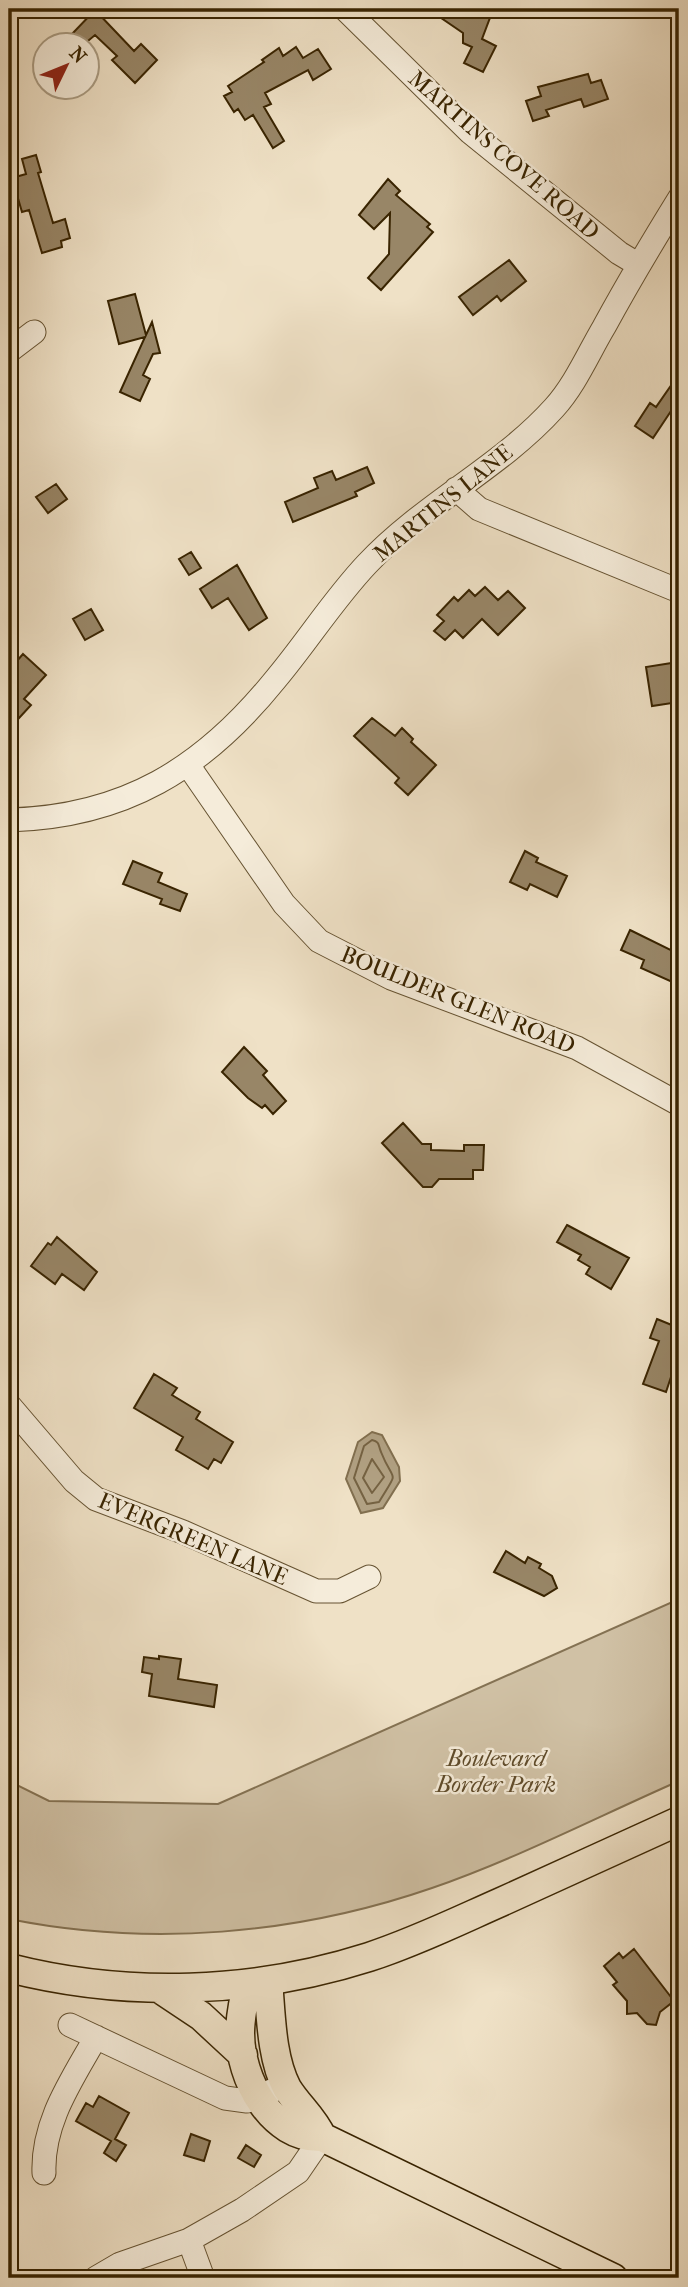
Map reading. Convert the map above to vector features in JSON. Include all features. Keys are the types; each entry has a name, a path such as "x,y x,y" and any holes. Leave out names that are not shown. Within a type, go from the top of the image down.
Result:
{"main road":[{"path":"9,1968 69,1980 159,1989 257,1982 334,1967 403,1945 679,1821"},
{"path":"257,1982 240,2033 243,2055 258,2098 275,2119 304,2138 322,2137 613,2278"},
{"path":"257,1982 286,2085 313,2118 322,2137"},
{"path":"159,1989 201,2016 243,2055"}],"street":[{"name":"MARTINS COVE ROAD","path":"345,9 470,132 619,253 639,265"},
{"name":"MARTINS LANE","path":"9,820 56,817 109,806 142,793 188,765 226,733 262,697 368,563 410,525 532,430 562,399 679,199"},
{"path":"9,351 34,332"},
{"path":"456,489 479,509 679,591"},
{"name":"BOULDER GLEN ROAD","path":"188,765 284,904 325,945 412,986 577,1048 679,1104"},
{"name":"EVERGREEN LANE","path":"9,1405 74,1481 104,1504 183,1532 316,1591 340,1591 369,1577"},
{"path":"70,2025 225,2098 240,2101 258,2098 286,2085"},
{"path":"44,2173 45,2146 55,2112 96,2037"},
{"path":"96,2278 120,2264 189,2240 292,2176 303,2166 322,2137"},
{"path":"189,2240 203,2278"}],"green space":[{"name":"Boulevard Border Park","path":"679,1599 679,1781 463,1877 381,1904 328,1917 222,1932 169,1934 115,1933 9,1919 9,1781 49,1801 218,1804"}],"water":[{"path":"372,1432 382,1435 399,1467 400,1481 383,1508 361,1513 346,1479 358,1442"}],"building":[{"path":"428,9 483,9 491,15 482,39 496,46 483,72 464,63 472,47 463,43 463,33"},
{"path":"95,10 134,51 141,44 157,60 135,83 112,60 117,56 102,42 102,32 74,32"},
{"path":"296,47 303,58 318,49 331,69 313,80 308,70 265,93 271,104 264,107 284,141 273,148 253,115 245,120 238,109 234,112 224,96 232,92 228,86 264,62 262,60 279,48 283,56"},
{"path":"588,74 591,83 601,80 608,99 584,107 581,99 546,110 549,116 533,121 526,101 541,96 538,87"},
{"path":"36,155 41,172 38,173 53,223 65,219 70,238 61,241 62,247 42,253 29,210 22,212 12,178 26,174 22,159"},
{"path":"388,179 400,191 396,195 430,224 427,227 433,232 381,290 368,278 389,254 390,213 374,229 359,215"},
{"path":"509,260 526,281 501,301 497,296 473,315 459,297"},
{"path":"135,294 146,335 152,322 160,353 153,354 143,375 150,379 140,401 120,392 145,337 119,344 108,301"},
{"path":"679,374 679,399 653,438 635,426 650,403 656,407"},
{"path":"367,467 374,483 355,492 357,496 293,522 285,502 318,488 314,478 332,471 336,480"},
{"path":"56,484 67,499 48,513 36,497"},
{"path":"191,552 201,568 189,575 179,559"},
{"path":"237,565 267,618 249,630 228,598 212,608 200,589"},
{"path":"485,587 498,600 508,591 525,608 498,635 482,619 463,638 455,630 445,640 434,631 444,621 437,615 454,597 458,601 469,590 475,596"},
{"path":"91,609 103,630 85,640 73,619"},
{"path":"23,654 46,675 24,699 31,705 9,729 9,670"},
{"path":"678,662 679,702 652,706 646,667"},
{"path":"372,718 395,736 402,728 413,739 411,742 436,765 408,795 395,783 399,778 354,736"},
{"path":"525,851 538,858 536,862 567,876 557,897 530,884 527,890 510,882"},
{"path":"133,861 162,873 158,882 187,894 180,911 160,904 162,899 123,884"},
{"path":"630,930 679,954 679,985 641,968 644,960 621,950"},
{"path":"244,1047 267,1071 263,1075 286,1101 273,1114 265,1105 262,1108 248,1098 222,1072"},
{"path":"403,1123 422,1144 431,1144 431,1150 464,1151 464,1145 484,1145 483,1170 473,1170 473,1179 439,1179 432,1187 423,1187 382,1143"},
{"path":"567,1225 629,1258 611,1289 586,1274 590,1267 578,1260 581,1255 557,1242"},
{"path":"57,1237 97,1272 84,1290 62,1274 55,1284 31,1266 48,1243 51,1245"},
{"path":"657,1319 679,1328 679,1373 673,1371 666,1392 643,1384 659,1341 650,1338"},
{"path":"154,1374 177,1388 172,1395 200,1412 196,1419 233,1442 221,1463 214,1459 208,1469 176,1450 183,1437 134,1408"},
{"path":"506,1551 525,1563 528,1557 541,1564 539,1568 552,1576 557,1588 544,1596 494,1572"},
{"path":"159,1656 181,1659 178,1679 217,1685 214,1707 149,1696 152,1674 142,1672 144,1657 159,1659"},
{"path":"634,1949 674,2001 660,2012 656,2025 647,2024 637,2013 627,2014 627,2001 613,1985 617,1982 604,1966 619,1953 623,1958"},
{"path":"99,2096 129,2113 115,2139 126,2145 116,2161 104,2153 111,2141 76,2121 86,2103 93,2107"},
{"path":"191,2134 210,2141 204,2161 184,2155"},
{"path":"246,2145 261,2155 254,2167 238,2158"}]}
